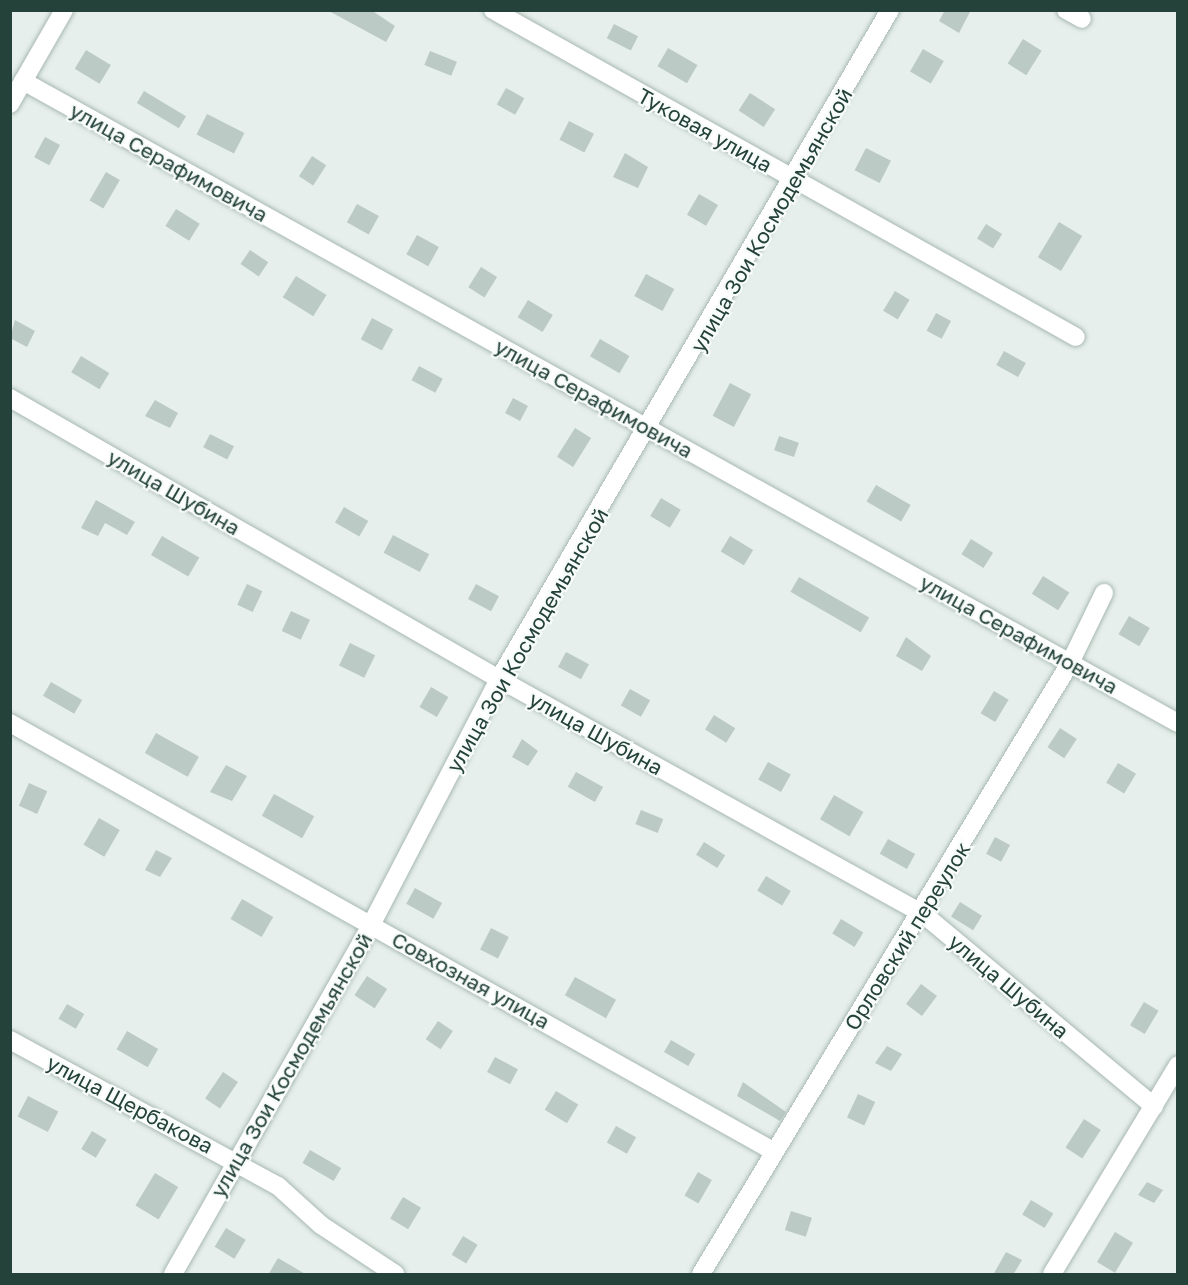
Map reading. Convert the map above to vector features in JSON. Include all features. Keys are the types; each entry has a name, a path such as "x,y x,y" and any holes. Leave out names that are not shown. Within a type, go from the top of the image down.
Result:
{"street":[{"path":"10,104 17,77 64,10"},
{"name":"Туковая улица","path":"492,10 1076,337"},
{"name":"улица Зои Космодемьянской","path":"173,1275 235,1160 371,925 500,680 795,180 890,10"},
{"path":"1066,10 1083,20"},
{"name":"улица Серафимовича","path":"17,77 1178,723"},
{"name":"улица Шубина","path":"10,398 500,680 922,914 1154,1106"},
{"name":"Орловский переулок","path":"701,1275 773,1151 922,914 1070,663 1104,593"},
{"name":"Совхозная улица","path":"10,723 773,1151"},
{"name":"улица Щербакова","path":"10,1040 235,1160 395,1275"},
{"path":"1053,1275 1178,1065"}],"building":[{"path":"327,10 371,10 395,26 386,42"},
{"path":"945,10 971,10 959,33 939,21"},
{"path":"614,24 638,36 631,51 607,38"},
{"path":"1023,39 1042,51 1026,75 1008,64"},
{"path":"668,48 697,65 687,83 658,66"},
{"path":"923,49 944,61 931,84 910,72"},
{"path":"86,50 111,65 100,84 75,69"},
{"path":"430,51 457,62 451,76 424,65"},
{"path":"506,88 524,98 515,115 497,105"},
{"path":"144,91 186,116 179,128 137,103"},
{"path":"750,93 775,109 764,127 739,111"},
{"path":"207,114 244,133 234,154 197,134"},
{"path":"569,121 594,134 584,152 559,140"},
{"path":"45,137 60,145 49,165 34,157"},
{"path":"866,148 891,161 880,183 855,170"},
{"path":"625,153 648,167 638,188 613,177"},
{"path":"312,156 326,165 313,185 299,176"},
{"path":"106,172 120,180 103,209 90,201"},
{"path":"699,194 718,205 706,226 687,215"},
{"path":"357,204 379,216 369,234 347,222"},
{"path":"176,209 200,224 189,241 165,226"},
{"path":"1059,222 1082,236 1061,271 1038,257"},
{"path":"986,224 1002,234 993,248 977,238"},
{"path":"417,235 439,247 428,266 406,254"},
{"path":"250,250 268,262 259,276 240,264"},
{"path":"481,267 497,277 484,297 468,287"},
{"path":"646,274 674,289 663,311 634,296"},
{"path":"296,276 327,295 313,316 283,297"},
{"path":"895,291 910,300 898,319 883,311"},
{"path":"528,300 553,315 543,332 518,317"},
{"path":"936,313 951,321 942,339 927,331"},
{"path":"372,318 393,329 382,350 361,339"},
{"path":"15,320 35,331 27,347 10,338"},
{"path":"600,339 629,356 619,373 590,356"},
{"path":"1004,351 1026,363 1018,377 996,365"},
{"path":"81,356 109,373 100,389 71,372"},
{"path":"419,366 443,379 435,393 411,380"},
{"path":"730,383 751,394 734,427 713,416"},
{"path":"513,398 528,406 520,421 505,413"},
{"path":"155,400 178,413 170,428 145,416"},
{"path":"575,428 591,438 573,467 557,457"},
{"path":"210,434 234,446 227,460 203,447"},
{"path":"779,436 799,443 794,457 774,450"},
{"path":"876,485 911,505 901,521 866,501"},
{"path":"661,498 681,510 670,528 650,516"},
{"path":"96,500 135,522 127,535 105,523 98,536 81,528"},
{"path":"344,507 368,521 359,537 335,523"},
{"path":"393,535 429,554 420,572 384,553"},
{"path":"162,536 199,558 188,577 151,555"},
{"path":"730,536 753,550 744,565 721,551"},
{"path":"971,539 993,553 984,568 961,554"},
{"path":"1043,576 1069,592 1058,610 1032,594"},
{"path":"799,577 869,618 861,632 790,592"},
{"path":"247,584 262,591 253,612 237,605"},
{"path":"476,584 499,596 491,611 468,599"},
{"path":"291,611 310,620 301,640 282,631"},
{"path":"1129,616 1150,628 1139,646 1118,634"},
{"path":"906,637 931,656 922,671 896,656"},
{"path":"350,643 375,655 364,678 339,665"},
{"path":"566,652 589,664 581,679 558,667"},
{"path":"51,682 82,700 74,714 43,696"},
{"path":"431,687 448,697 437,717 420,707"},
{"path":"630,689 650,700 641,717 621,706"},
{"path":"994,691 1009,700 995,722 981,713"},
{"path":"714,715 735,728 726,743 705,729"},
{"path":"1060,728 1077,739 1064,758 1047,747"},
{"path":"156,733 199,757 188,777 145,753"},
{"path":"522,739 538,751 528,766 512,757"},
{"path":"768,762 791,775 781,792 758,779"},
{"path":"1118,763 1136,774 1124,794 1106,783"},
{"path":"226,765 247,776 232,801 210,792"},
{"path":"576,772 603,787 595,802 568,787"},
{"path":"29,783 47,791 37,814 19,806"},
{"path":"274,794 314,816 302,838 262,816"},
{"path":"834,795 863,812 849,836 820,819"},
{"path":"641,810 663,819 658,833 635,824"},
{"path":"99,818 120,830 104,857 84,845"},
{"path":"995,837 1010,845 1001,862 986,854"},
{"path":"888,839 915,854 907,869 880,854"},
{"path":"704,842 725,855 717,868 696,855"},
{"path":"156,850 172,858 160,877 145,870"},
{"path":"766,876 791,891 782,906 757,891"},
{"path":"415,888 442,903 433,919 406,904"},
{"path":"242,899 273,917 262,937 230,919"},
{"path":"960,902 982,916 973,930 951,916"},
{"path":"841,919 863,932 855,947 832,934"},
{"path":"491,928 509,937 498,958 480,949"},
{"path":"367,976 387,989 375,1008 354,995"},
{"path":"575,977 616,1000 606,1018 565,995"},
{"path":"921,984 937,996 922,1016 906,1004"},
{"path":"1144,1002 1159,1011 1145,1034 1130,1025"},
{"path":"67,1004 84,1014 76,1029 58,1019"},
{"path":"438,1021 453,1031 441,1049 426,1039"},
{"path":"127,1031 158,1049 148,1067 116,1049"},
{"path":"671,1040 695,1054 688,1066 664,1052"},
{"path":"887,1046 902,1054 891,1071 875,1063"},
{"path":"495,1057 518,1069 510,1084 487,1072"},
{"path":"223,1072 238,1082 220,1109 205,1099"},
{"path":"743,1082 786,1112 780,1121 737,1096"},
{"path":"556,1091 578,1104 567,1123 545,1110"},
{"path":"858,1094 875,1102 864,1126 847,1118"},
{"path":"28,1096 58,1111 48,1132 18,1116"},
{"path":"1084,1119 1101,1130 1082,1158 1065,1148"},
{"path":"616,1126 636,1137 627,1154 607,1143"},
{"path":"92,1131 107,1140 96,1158 81,1149"},
{"path":"310,1150 341,1168 334,1181 302,1163"},
{"path":"698,1172 712,1180 698,1203 684,1195"},
{"path":"155,1173 178,1187 159,1219 135,1206"},
{"path":"1147,1182 1163,1190 1154,1203 1138,1195"},
{"path":"403,1197 421,1208 408,1229 390,1218"},
{"path":"1031,1200 1053,1213 1045,1228 1022,1215"},
{"path":"791,1211 812,1218 806,1237 785,1230"},
{"path":"226,1228 246,1240 234,1259 215,1247"},
{"path":"1115,1232 1133,1243 1115,1273 1097,1262"},
{"path":"463,1236 478,1245 466,1264 452,1255"},
{"path":"1006,1252 1022,1260 1013,1275 993,1275"},
{"path":"278,1258 307,1275 268,1275"}]}
